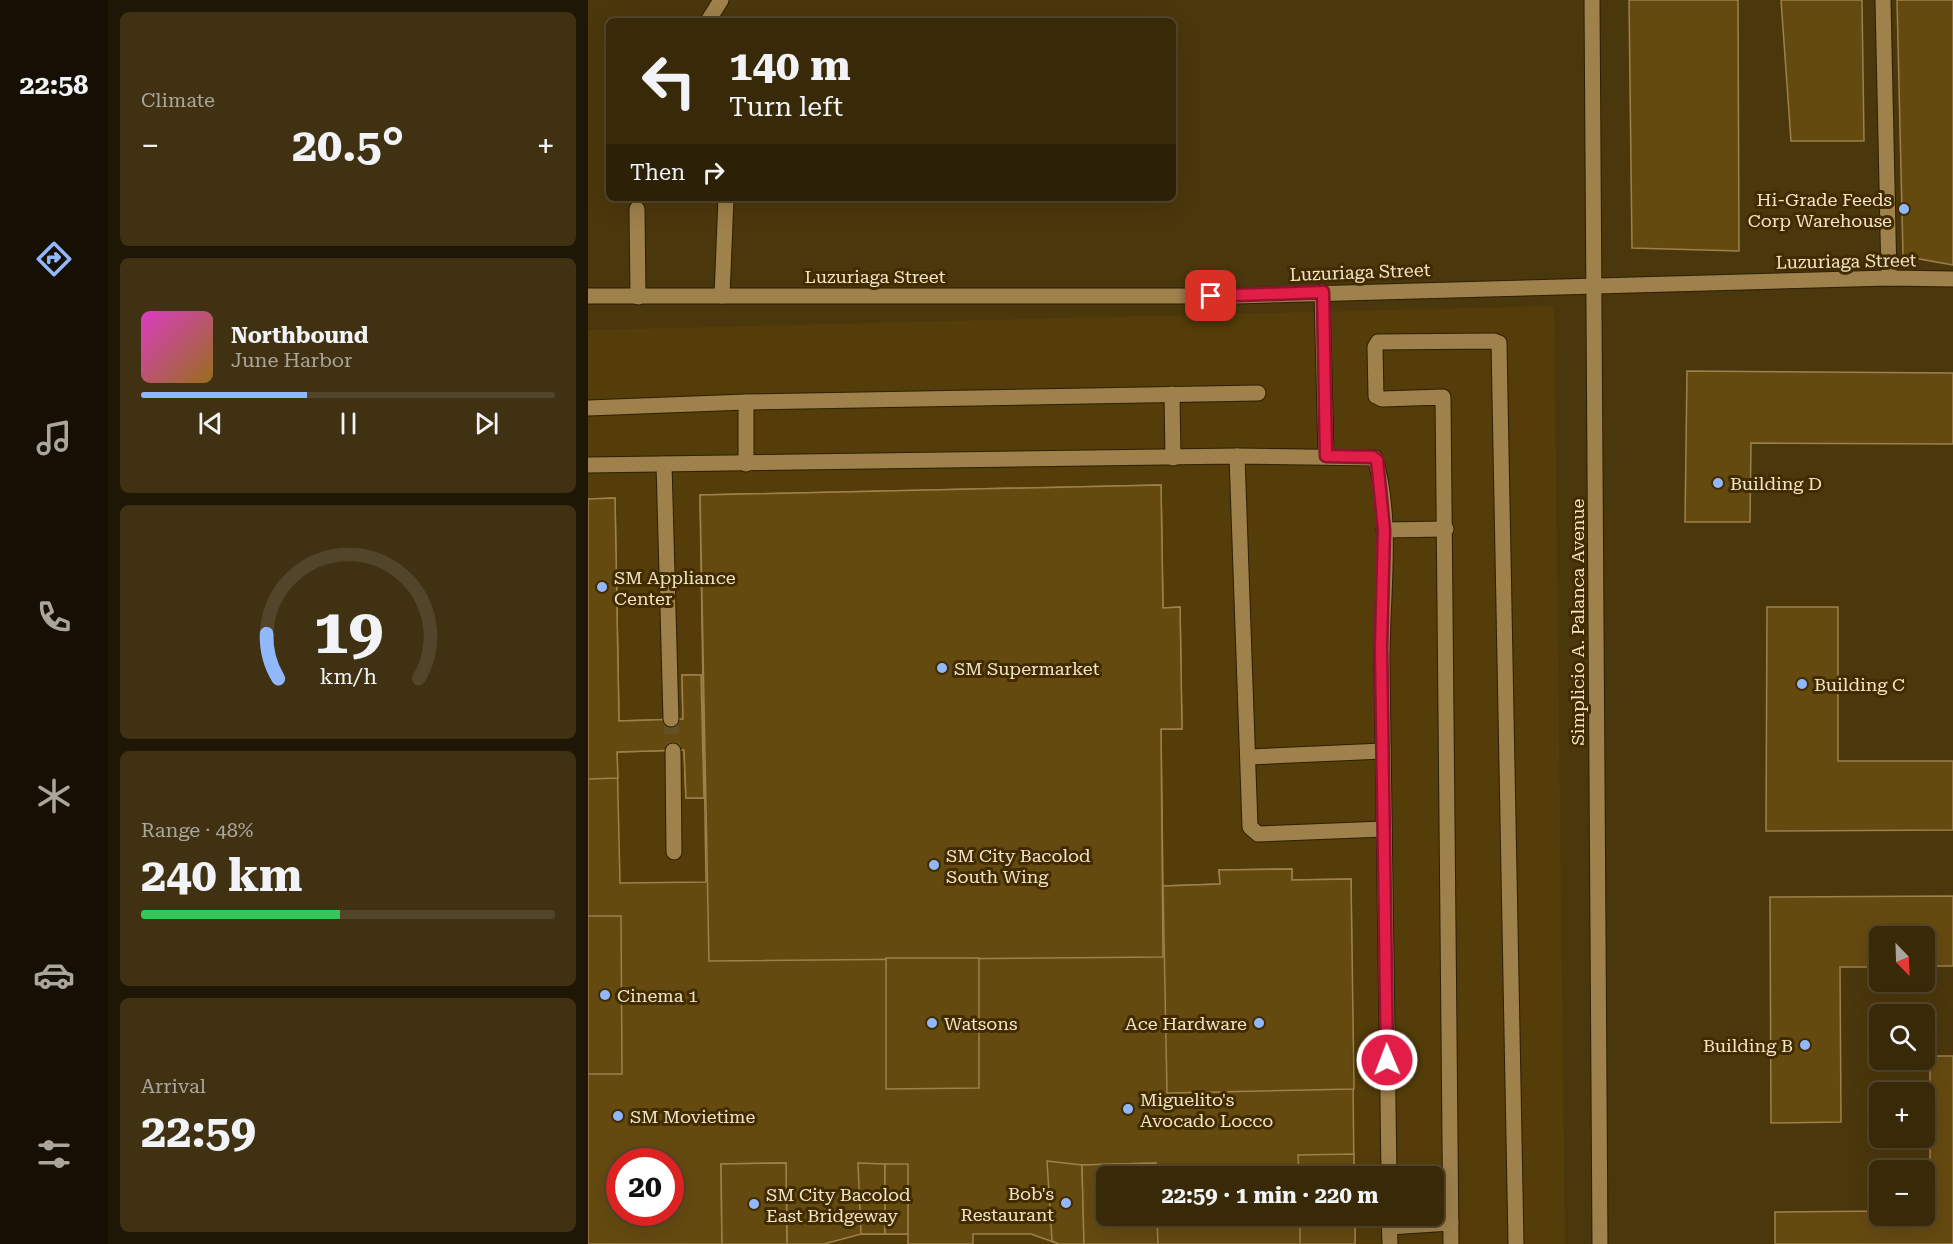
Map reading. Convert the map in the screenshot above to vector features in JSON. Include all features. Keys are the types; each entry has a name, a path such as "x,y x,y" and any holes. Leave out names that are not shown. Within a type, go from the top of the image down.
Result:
{"street":[{"path":"710,18 721,0"},
{"name":"Simplicio A. Palanca Avenue","path":"1592,0 1600,1244"},
{"path":"1883,0 1889,278"},
{"path":"722,296 726,201"},
{"path":"637,208 638,297"},
{"name":"Luzuriaga Street","path":"588,296 1234,296 1889,278 1953,279"},
{"path":"1323,292 1326,456"},
{"path":"1451,1244 1443,397 1382,399 1376,396 1375,347 1378,342 1494,341 1499,343 1516,1244"},
{"path":"588,408 746,402 1258,393"},
{"path":"1172,394 1173,458"},
{"path":"746,402 746,464"},
{"path":"1236,456 1250,827 1255,833 1384,829"},
{"path":"588,465 1236,456 1376,458 1382,494 1384,530 1383,751 1389,1166"},
{"path":"664,464 671,719"},
{"path":"1384,530 1446,529"},
{"path":"673,751 674,852"},
{"path":"1248,757 1383,751"},
{"path":"1444,1223 1450,1223"},
{"path":"1389,1226 1390,1244"}],"shaded area":[{"path":"1554,306 1565,1244 588,1244 588,330"}],"building":[{"path":"1629,0 1738,0 1739,251 1632,248"},
{"path":"1781,0 1862,0 1864,141 1791,141"},
{"path":"1897,0 1953,0 1953,265 1903,256"},
{"name":"Building D","path":"1687,371 1953,373 1953,444 1751,443 1750,522 1685,522"},
{"name":"SM City Bacolod South Wing","path":"1161,485 1163,608 1180,607 1182,729 1161,729 1163,886 1220,884 1219,870 1292,869 1292,880 1351,879 1354,1166 1156,1166 1156,1163 1082,1165 1084,1244 1059,1244 1031,1234 973,1234 973,1244 908,1244 908,1234 861,1234 824,1244 787,1244 786,1163 721,1164 722,1244 588,1244 588,499 615,498 619,721 683,719 682,675 701,675 704,798 686,798 684,750 617,752 620,883 706,882 700,495"},
{"name":"SM Supermarket","path":"1161,485 1163,608 1180,607 1182,729 1161,729 1163,957 709,961 700,495"},
{"name":"SM Appliance Center","path":"615,498 619,721 683,719 682,675 701,675 704,798 686,798 684,750 617,752 618,778 588,779 588,499"},
{"name":"Building C","path":"1767,607 1838,607 1838,761 1953,761 1953,830 1766,831"},
{"name":"Ace Hardware","path":"1292,869 1292,880 1351,879 1354,1089 1167,1093 1163,886 1220,884 1219,870"},
{"name":"Building B","path":"1953,896 1953,966 1935,966 1935,926 1869,926 1869,967 1840,967 1841,1122 1771,1123 1770,897"},
{"name":"Cinema 1","path":"588,916 621,916 622,1074 588,1074"},
{"name":"Watsons","path":"886,958 979,958 979,1088 886,1089"},
{"path":"1935,1056 1953,1056 1953,1244 1775,1244 1775,1212 1869,1211 1869,1226 1935,1226 1935,1160 1930,1160 1930,1148 1935,1148 1935,1082 1930,1082 1930,1070 1935,1070"},
{"path":"1354,1154 1354,1166 1299,1166 1298,1155"},
{"name":"Bob's Restaurant","path":"1047,1161 1082,1165 1084,1244 1059,1244 1052,1241"},
{"name":"SM City Bacolod East Bridgeway","path":"786,1163 787,1244 722,1244 721,1164"},
{"path":"858,1163 885,1164 885,1234 861,1234"},
{"path":"1156,1163 1156,1166 1096,1166 1096,1226 1157,1226 1158,1244 1084,1244 1082,1165"},
{"path":"885,1164 908,1164 908,1234 885,1234"},
{"path":"1157,1226 1355,1226 1355,1244 1158,1244"},
{"path":"1300,1226 1355,1226 1355,1244 1300,1244"}],"tunnel":[{"path":"671,719 673,751"}],"place":[{"name":"Hi-Grade Feeds Corp Warehouse","path":"1904,209"},
{"name":"Building D","path":"1718,483"},
{"name":"SM Appliance Center","path":"602,587"},
{"name":"SM Supermarket","path":"942,668"},
{"name":"Building C","path":"1802,684"},
{"name":"SM City Bacolod South Wing","path":"934,865"},
{"name":"Cinema 1","path":"605,995"},
{"name":"Watsons","path":"932,1023"},
{"name":"Ace Hardware","path":"1259,1023"},
{"name":"Building B","path":"1805,1045"},
{"name":"Miguelito's Avocado Locco","path":"1128,1109"},
{"name":"SM Movietime","path":"618,1116"},
{"name":"Bob's Restaurant","path":"1066,1203"},
{"name":"SM City Bacolod East Bridgeway","path":"754,1204"}],"route":[{"path":"1211,296 1323,292 1326,456 1373,457 1377,460 1384,530 1381,647 1387,1060"}]}
